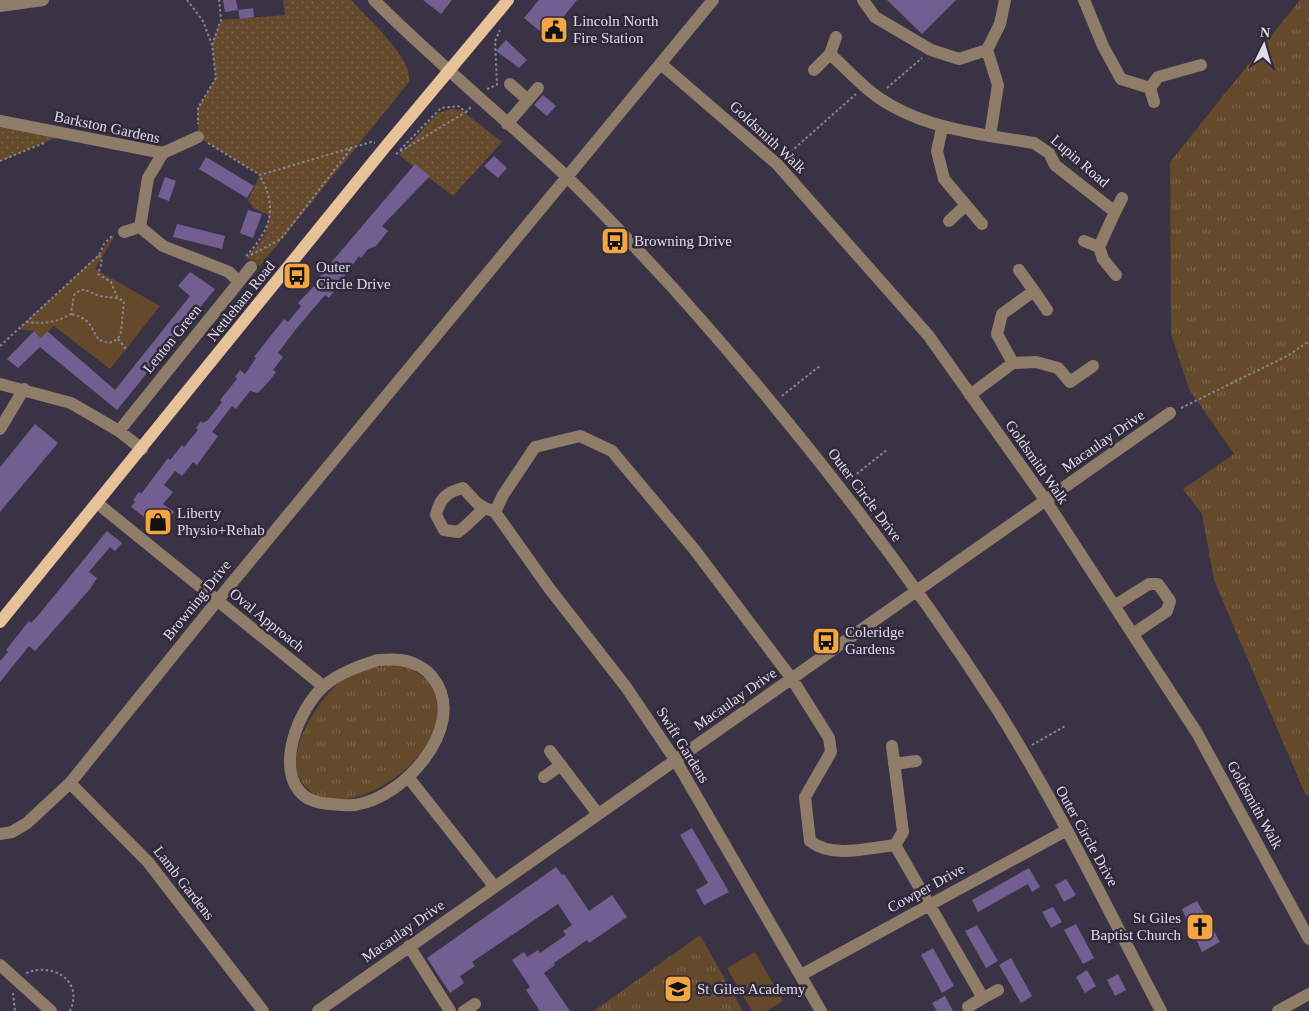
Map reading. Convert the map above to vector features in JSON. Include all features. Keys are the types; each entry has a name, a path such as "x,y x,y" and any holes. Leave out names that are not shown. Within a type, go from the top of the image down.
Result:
{"main road":[{"name":"Nettleham Road","path":"0,622 391,150 448,71 508,0"}],"street":[{"path":"0,6 43,0"},
{"name":"Outer Circle Drive","path":"374,0 448,71 566,176 671,286 772,403 840,487 916,591 998,711 1067,830 1161,1011"},
{"name":"Browning Drive","path":"0,834 12,832 27,824 70,783 217,601 712,0"},
{"path":"863,0 876,17 925,47 959,59 987,50"},
{"path":"990,136 998,85 987,50 1000,24 1005,0"},
{"path":"1084,0 1102,46 1120,79 1150,88"},
{"path":"814,70 830,54 836,37"},
{"name":"Lupin Road","path":"830,54 876,96 895,108 942,128 1034,143 1049,153 1055,165 1115,212"},
{"name":"Goldsmith Walk","path":"661,64 777,164 928,335 1046,501 1197,733 1309,939"},
{"path":"1150,88 1158,77 1201,65"},
{"path":"510,84 528,100"},
{"path":"508,124 538,88"},
{"path":"1150,88 1154,102"},
{"name":"Barkston Gardens","path":"0,121 163,153 148,178 140,227"},
{"path":"942,128 937,151 944,179 982,224"},
{"path":"163,153 198,137"},
{"name":"Lupin Road","path":"1099,247 1122,198"},
{"path":"950,221 966,205"},
{"path":"124,232 140,227 163,246 229,272 239,282"},
{"path":"1084,241 1099,247 1103,259 1116,275"},
{"name":"Lenton Green","path":"119,431 251,266"},
{"path":"1019,270 1048,310"},
{"path":"1013,363 997,334 1002,314 1034,291"},
{"path":"970,395 1013,363 1036,362 1058,368 1070,382 1093,366"},
{"path":"0,384 72,402 119,431 142,449"},
{"path":"0,429 24,389"},
{"name":"Macaulay Drive","path":"318,1011 1170,413"},
{"name":"Swift Gardens","path":"792,679 694,549 612,451 580,436 535,447 503,495 490,510 626,687 676,761 821,1011"},
{"name":"Oval Approach","path":"97,503 323,686"},
{"path":"1114,606 1149,584 1158,584 1170,601 1167,611 1133,634"},
{"path":"378,660 401,660 420,666 430,674 444,696 444,710 435,744 424,761 408,777 377,799 349,806 319,803 303,795 292,778 289,761 296,731 306,709 323,686 353,668 378,660"},
{"path":"792,679 829,738 831,752 805,797 810,841 820,849 831,852 895,845"},
{"path":"892,746 903,832 895,845"},
{"path":"550,751 598,814"},
{"path":"894,764 916,761"},
{"path":"544,777 560,765"},
{"path":"408,777 494,886"},
{"name":"Lamb Gardens","path":"70,783 148,862 263,1011"},
{"name":"Cowper Drive","path":"801,975 1067,830"},
{"path":"895,845 983,998"},
{"path":"409,946 450,1011"},
{"path":"0,965 51,1011"},
{"path":"968,1007 998,990"},
{"path":"1278,1011 1309,994"}],"path":[{"path":"187,0 204,20 212,45 216,78 198,108 198,137 260,175 269,192 271,207 268,225 259,243 243,260 281,239 352,147"},
{"path":"212,45 221,20 219,0"},
{"path":"876,96 925,47"},
{"path":"777,164 865,85"},
{"path":"260,175 371,142 391,150 466,112"},
{"path":"0,161 65,134"},
{"path":"0,346 98,254 112,235 124,232"},
{"path":"98,254 102,262 98,274 112,282 117,297"},
{"path":"26,322 44,324 57,322 72,314 84,318 91,324 99,340 109,343 118,339 121,332 124,301 117,297 98,296 86,289 80,290 74,296 72,314"},
{"path":"118,339 126,349"},
{"path":"1170,413 1289,355 1309,341"},
{"path":"772,403 821,364"},
{"path":"840,487 888,449"},
{"path":"1021,751 1065,726"},
{"path":"15,1011 12,998 18,980 26,973 35,969 46,968 56,971 64,977 70,986 73,996 70,1011"}],"green space":[{"path":"283,0 351,0 397,50 409,73 409,82 260,266 246,257 263,239 267,229 269,215 253,208 248,200 260,175 198,137 198,108 216,78 212,45 221,20 285,15"},
{"path":"1300,0 1309,0 1309,794 1306,796 1214,580 1202,514 1183,489 1234,454 1189,389 1171,334 1170,162"},
{"path":"451,109 461,110 502,142 453,196 399,155 438,113"},
{"path":"0,121 65,134 0,161"},
{"path":"113,235 114,237 95,269 160,306 110,369 54,326 41,338 34,331 18,329 99,255"},
{"path":"400,664 428,681 438,706 435,728 424,749 407,768 386,784 363,795 340,800 317,797 299,777 296,763 303,733 311,718 330,692 346,678 368,669"},
{"name":"St Giles Academy","path":"700,935 743,1011 594,1011"},
{"path":"755,952 783,1001 767,1011 752,1011 727,968"},
{"path":"692,985 707,1011 646,1011"}],"building":[{"path":"223,0 236,0 238,10 225,12"},
{"path":"423,0 452,0 441,14"},
{"path":"539,0 577,0 547,37 524,18"},
{"path":"887,0 956,0 922,34"},
{"path":"253,8 254,17 240,19 238,10"},
{"path":"506,40 527,60 519,68 496,51"},
{"path":"543,95 556,106 547,116 534,105"},
{"path":"494,156 507,168 498,178 484,166"},
{"path":"206,157 254,186 247,198 199,169"},
{"path":"415,164 430,176 382,226 388,231 376,246 368,249 361,258 359,256 329,298 325,295 296,329 278,353 283,357 273,370 276,372 270,380 258,393 250,391 236,409 232,406 212,432 218,436 197,465 193,462 182,476 175,471 164,485 173,492 163,504 174,512 160,529 131,507 135,502 133,500 139,492 141,494 168,458 170,460 182,445 184,447 198,430 196,428 201,421 203,423 208,420 222,402 220,400 237,379 235,377 240,370 245,374 256,358 254,357 284,319 288,322 301,306 298,303 320,280 318,279 324,271"},
{"path":"165,177 176,181 169,201 158,197"},
{"path":"248,210 262,214 253,238 240,233"},
{"path":"177,224 225,236 222,249 173,237"},
{"path":"190,272 215,289 117,410 40,347 18,368 7,359 34,331 41,338 47,331 115,390 190,296 178,286"},
{"path":"35,424 58,443 0,512 0,467"},
{"path":"107,531 122,543 115,551 110,547 89,572 97,578 90,589 35,651 29,646 0,682 0,661 8,652 6,650 29,621 31,623 36,618"},
{"path":"692,828 729,892 704,905 696,890 708,883 680,835"},
{"path":"556,867 562,875 564,874 589,911 612,895 627,917 589,943 587,940 554,963 555,965 544,973 570,1011 540,1011 526,990 530,987 512,960 524,952 527,957 538,950 540,953 566,935 563,931 572,925 558,904 472,962 475,966 460,976 464,983 450,993 427,958"},
{"path":"1029,868 1040,887 1032,892 1028,884 978,912 972,900"},
{"path":"1066,879 1076,895 1064,902 1055,885"},
{"name":"St Giles Baptist Church","path":"1197,901 1220,942 1202,952 1182,909"},
{"path":"1053,907 1062,922 1051,928 1042,912"},
{"path":"1076,924 1094,958 1083,964 1064,930"},
{"path":"977,925 998,961 986,968 965,931"},
{"path":"933,948 954,986 942,993 921,955"},
{"path":"1011,958 1032,996 1021,1003 999,965"},
{"path":"1087,970 1096,986 1085,993 1076,977"},
{"path":"1118,974 1126,990 1115,996 1107,980"},
{"path":"945,996 953,1011 937,1011 932,1003"}],"place":[{"name":"Lincoln North Fire Station","path":"554,30"},
{"name":"Browning Drive","path":"615,241"},
{"name":"Outer Circle Drive","path":"297,276"},
{"name":"Liberty Physio+Rehab","path":"158,522"},
{"name":"Coleridge Gardens","path":"826,641"},
{"name":"St Giles Baptist Church","path":"1200,927"},
{"name":"St Giles Academy","path":"678,989"}]}
